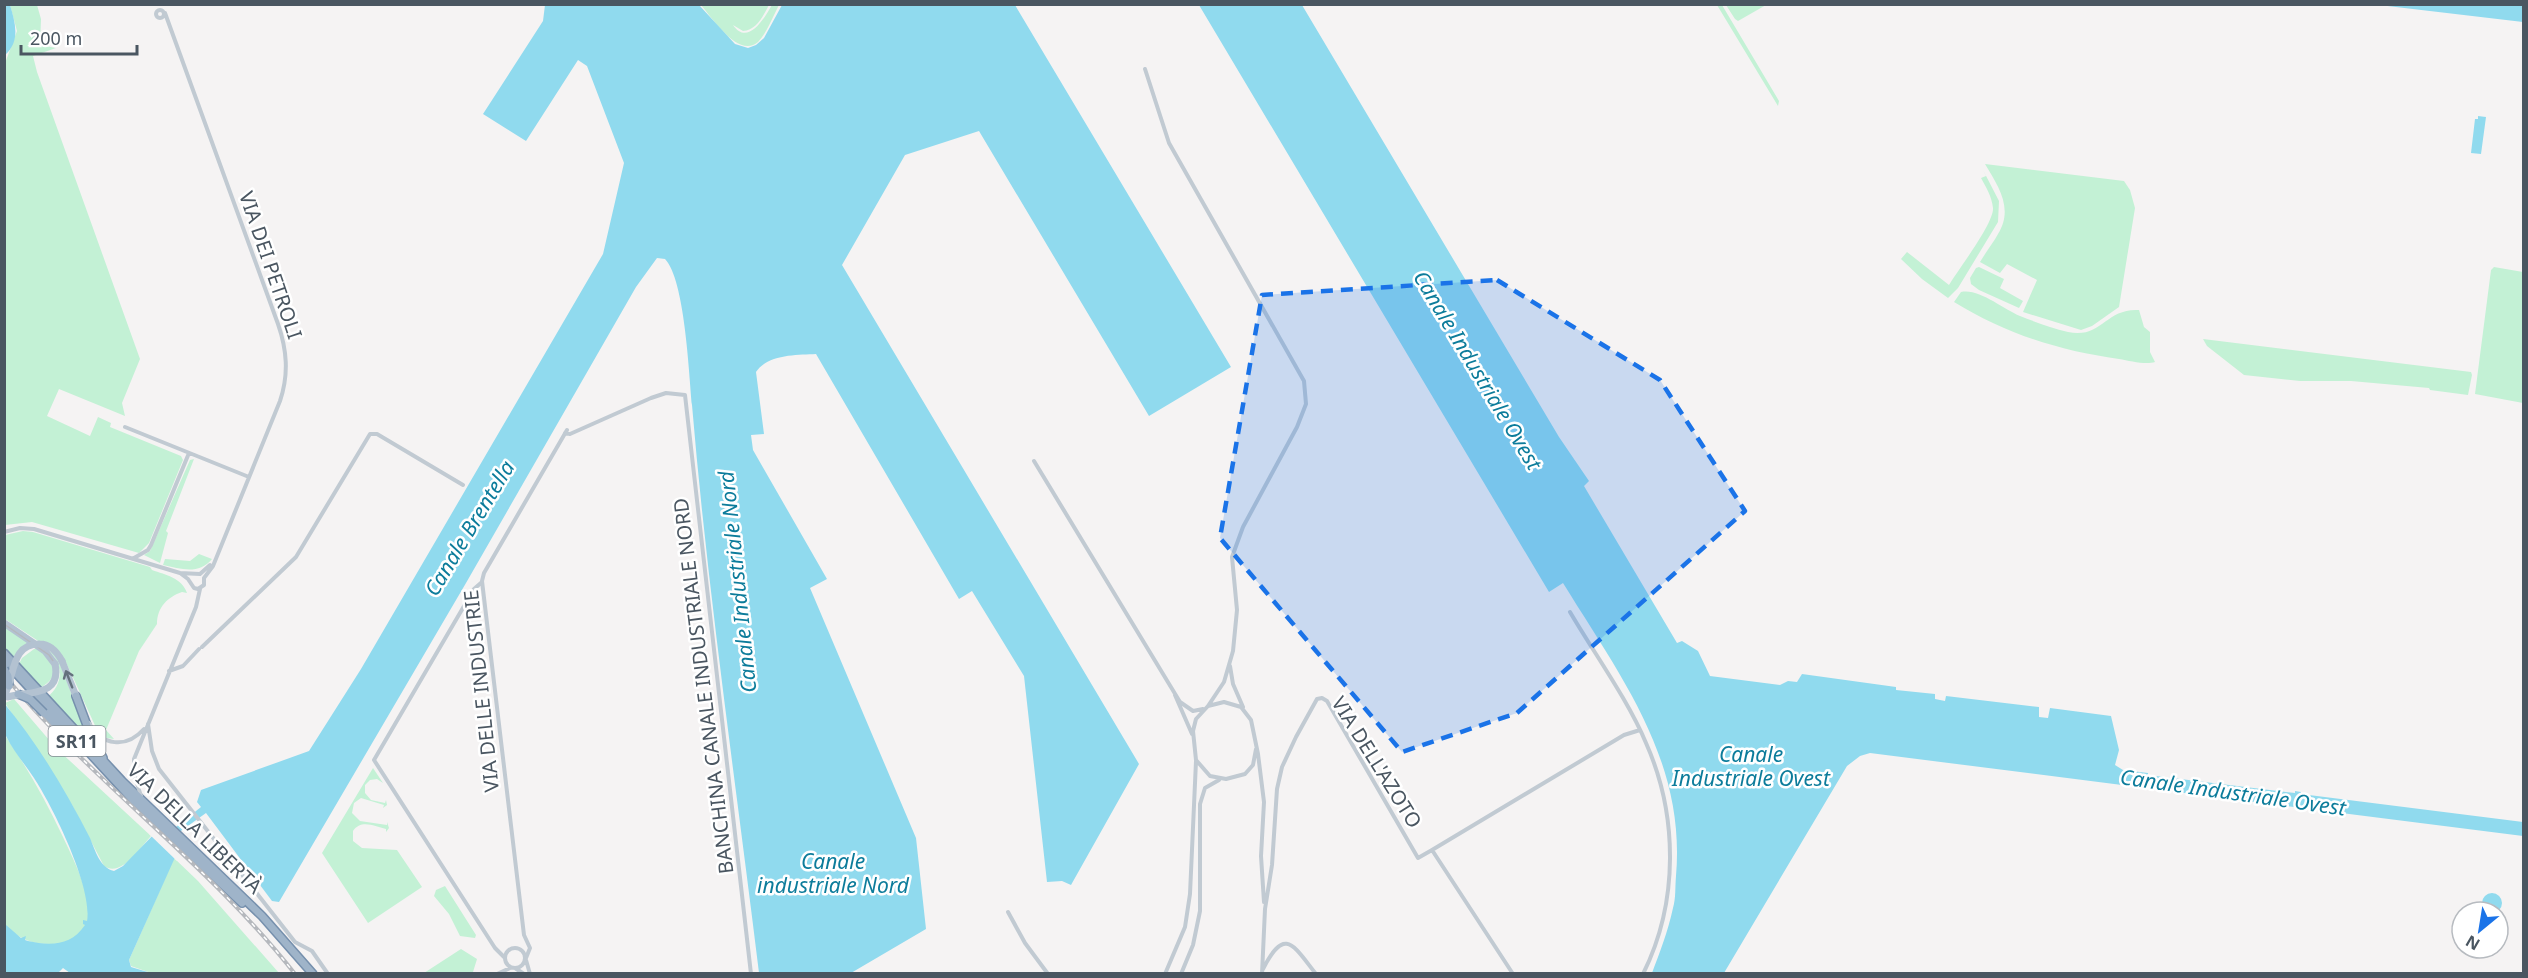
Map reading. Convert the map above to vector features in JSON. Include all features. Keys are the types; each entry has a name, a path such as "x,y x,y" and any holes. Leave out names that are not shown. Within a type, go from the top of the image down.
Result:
{"highway":[{"name":"VIA DELLA LIBERTÀ","path":"4,653 154,817"},
{"name":"VIA DELLA LIBERTÀ","path":"4,660 77,742 154,817 262,916 313,974"},
{"path":"4,669 8,676 9,686"},
{"path":"18,694 30,699 110,781 154,817"},
{"path":"76,696 88,728 109,768"},
{"name":"VIA DELLA LIBERTÀ","path":"191,851 256,916 307,974"}],"main road":[{"path":"4,623 48,653 58,663"},
{"path":"4,697 16,658 28,646 38,644 50,647 76,696"},
{"path":"4,697 39,692 48,688 55,677 58,663"}],"street":[{"name":"VIA DEI PETROLI","path":"170,27 156,15 158,11 162,10 165,13 284,342 286,362 285,386 217,555 204,578"},
{"path":"1145,69 1169,143 1304,381 1306,404 1297,427 1243,527 1232,557 1237,610 1230,664 1224,682 1194,723 1196,760 1190,894 1180,942 1165,974"},
{"name":"BANCHINA CANALE INDUSTRIALE NORD","path":"566,431 570,434 666,393 685,395 751,974"},
{"path":"125,427 249,477"},
{"name":"VIA DELLE INDUSTRIE","path":"530,974 526,958 530,948 524,935 482,581 484,573 566,431"},
{"path":"169,671 183,666 296,557 370,434 377,434 463,485"},
{"path":"132,559 144,553 151,545 189,453"},
{"path":"1034,461 1183,705 1191,710 1230,703 1244,710"},
{"path":"4,532 20,528 34,530 192,575 200,574 208,568 217,555"},
{"path":"180,573 194,588 196,607"},
{"path":"149,809 140,794 134,774 134,759 196,607 201,588 205,583 200,574"},
{"path":"189,581 192,575"},
{"path":"482,581 474,589 374,760 507,965 524,974"},
{"path":"194,588 201,588"},
{"path":"1570,612 1640,730 1652,757 1663,794 1670,852 1669,884 1663,918 1643,974"},
{"path":"1230,664 1233,684 1253,726 1264,802 1261,863 1265,909"},
{"path":"1174,691 1193,737"},
{"path":"76,696 92,729 108,742 118,743 136,738 147,725"},
{"name":"VIA DELL'AZOTO","path":"1262,973 1265,909 1272,865 1280,774 1296,737 1315,702 1320,698 1327,701 1418,858 1432,850"},
{"path":"147,725 156,764 294,940 312,951 328,974"},
{"path":"1513,974 1432,850 1624,735 1640,730"},
{"path":"136,738 141,742"},
{"path":"1182,974 1193,945 1200,911 1200,804 1205,788 1213,782 1236,777 1248,771 1256,749"},
{"path":"1196,760 1206,773 1223,779"},
{"path":"1008,912 1025,943 1048,974"},
{"path":"492,941 499,949 508,951 518,948 523,942 524,935"},
{"path":"1262,973 1273,950 1280,944 1286,943 1296,948 1316,974"},
{"path":"497,973 513,968 526,958 524,951 518,948"},
{"path":"497,973 508,951"}],"highlighted area":[{"path":"1497,280 1660,380 1745,511 1517,713 1402,752 1220,538 1262,295"}],"green space":[{"path":"10,5 37,5 41,19 40,45 56,48 33,56 37,72 140,359 122,403 125,416 59,389 47,416 90,436 98,417 111,423 110,427 181,456 183,460 149,543 139,553 32,522 5,525 4,66 17,31"},
{"path":"701,5 769,5 759,22 752,28 743,31 733,25 744,33 756,28 772,5 779,5 761,38 751,46 743,45 726,35"},
{"path":"1717,5 1722,5 1779,101 1778,106"},
{"path":"1726,5 1766,5 1738,21"},
{"path":"1985,164 2124,181 2130,190 2135,208 2119,307 2092,326 2081,330 2023,312 2037,280 2007,264 2000,273 1980,262 1998,234 2005,215 1999,189"},
{"path":"1983,170 1999,201 1998,222 1958,288 1948,298 1922,279 1901,259 1907,252 1949,285 1982,235 1992,215 1991,200 1981,178 1986,176"},
{"path":"1979,267 2004,279 2000,288 2023,301 2019,308 1971,284 1970,278"},
{"path":"2494,267 2523,272 2523,403 2475,394 2491,270"},
{"path":"1961,292 1975,293 2020,316 2068,332 2089,331 2118,314 2139,310 2144,327 2150,332 2150,352 2155,362 2147,363 2097,356 2034,340 1993,323 1954,302"},
{"path":"2203,339 2471,372 2472,375 2468,395 2429,388 2351,381 2300,381 2244,375 2207,346"},
{"path":"194,459 166,531 168,533 160,563 144,555 150,551 190,460"},
{"path":"23,531 150,567 152,570 177,580 185,588 187,593 177,594 161,608 157,624 139,651 106,730 114,739 107,738 98,732 64,658 5,619 5,535"},
{"path":"199,554 212,559 201,567 189,570 163,565 165,559 190,561"},
{"path":"4,626 29,643 13,657 5,647"},
{"path":"34,649 39,649 44,654 53,669 51,679 40,688 19,664 22,658"},
{"path":"47,650 56,654 91,744 47,697 57,686 60,674 57,661"},
{"path":"14,699 56,748 151,836 123,865 110,869 104,866 72,805 5,703"},
{"path":"4,734 50,810 83,884 88,917 84,931 72,940 53,944 33,942 15,934 5,924"},
{"path":"373,768 383,783 377,779 370,780 365,785 365,793 371,800 385,803 386,800 387,805 383,808 384,805 361,798 354,803 352,813 360,821 387,825 387,822 389,828 386,832 386,829 372,825 360,825 353,831 353,841 362,848 397,850 422,887 368,923 322,853"},
{"path":"174,858 198,881 279,973 151,973 131,966 129,960"},
{"path":"445,886 476,935 475,938 460,936 449,914 434,896 436,890"},
{"path":"461,949 477,959 473,972 424,973"}],"water":[{"path":"5,4 10,5 14,18 15,38 5,55"},
{"path":"545,5 699,5 735,44 748,48 764,38 782,5 1015,5 1231,367 1149,416 979,131 905,155 842,265 1139,764 1071,885 1062,881 1047,882 1024,676 972,591 959,599 816,354 783,357 768,362 756,372 764,434 751,435 753,450 827,579 810,588 916,838 926,929 851,973 759,973 706,547 682,306 672,270 665,259 657,258 636,287 279,902 272,901 206,813 178,833 177,853 129,960 131,967 151,973 70,973 63,968 58,973 5,973 5,924 21,938 26,936 25,940 44,944 60,943 73,937 85,925 83,920 87,921 87,907 78,869 61,827 42,791 6,736 4,703 51,768 81,820 96,853 105,866 114,871 123,866 160,828 176,827 201,807 197,802 201,790 309,751 361,669 603,254 624,163 587,66 578,60 526,141 483,114 543,21"},
{"name":"Canale Industriale Ovest","path":"1199,5 1302,5 1559,437 1589,481 1584,486 1677,643 1682,641 1698,651 1710,676 1780,685 1788,681 1797,682 1802,674 1896,687 1896,690 1935,694 1935,699 1945,701 1946,696 2039,707 2039,717 2048,718 2050,708 2111,716 2119,750 2115,765 2123,770 2523,822 2523,836 1870,753 1860,756 1847,766 1724,973 1652,973 1674,904 1676,834 1671,795 1660,758 1645,722 1607,652 1563,583 1549,592"},
{"path":"2379,5 2523,5 2523,22"},
{"path":"2478,116 2486,117 2481,154 2471,153 2475,119 2478,119"},
{"path":"2492,893 2501,899 2483,900 2485,896"}],"pier":[{"path":"172,824 182,833 181,850 177,861 149,834 159,826"}],"tram line":[{"path":"4,624 49,655 56,671 55,677 46,689 4,699"},
{"path":"4,669 9,682 4,695"}],"railway":[{"path":"4,675 75,752 226,896 295,974"}],"water label":[{"name":"Canale Brentella","path":"469,528"},
{"name":"Canale Industriale Nord","path":"737,582"},
{"name":"Canale industriale Nord","path":"833,873"}]}
